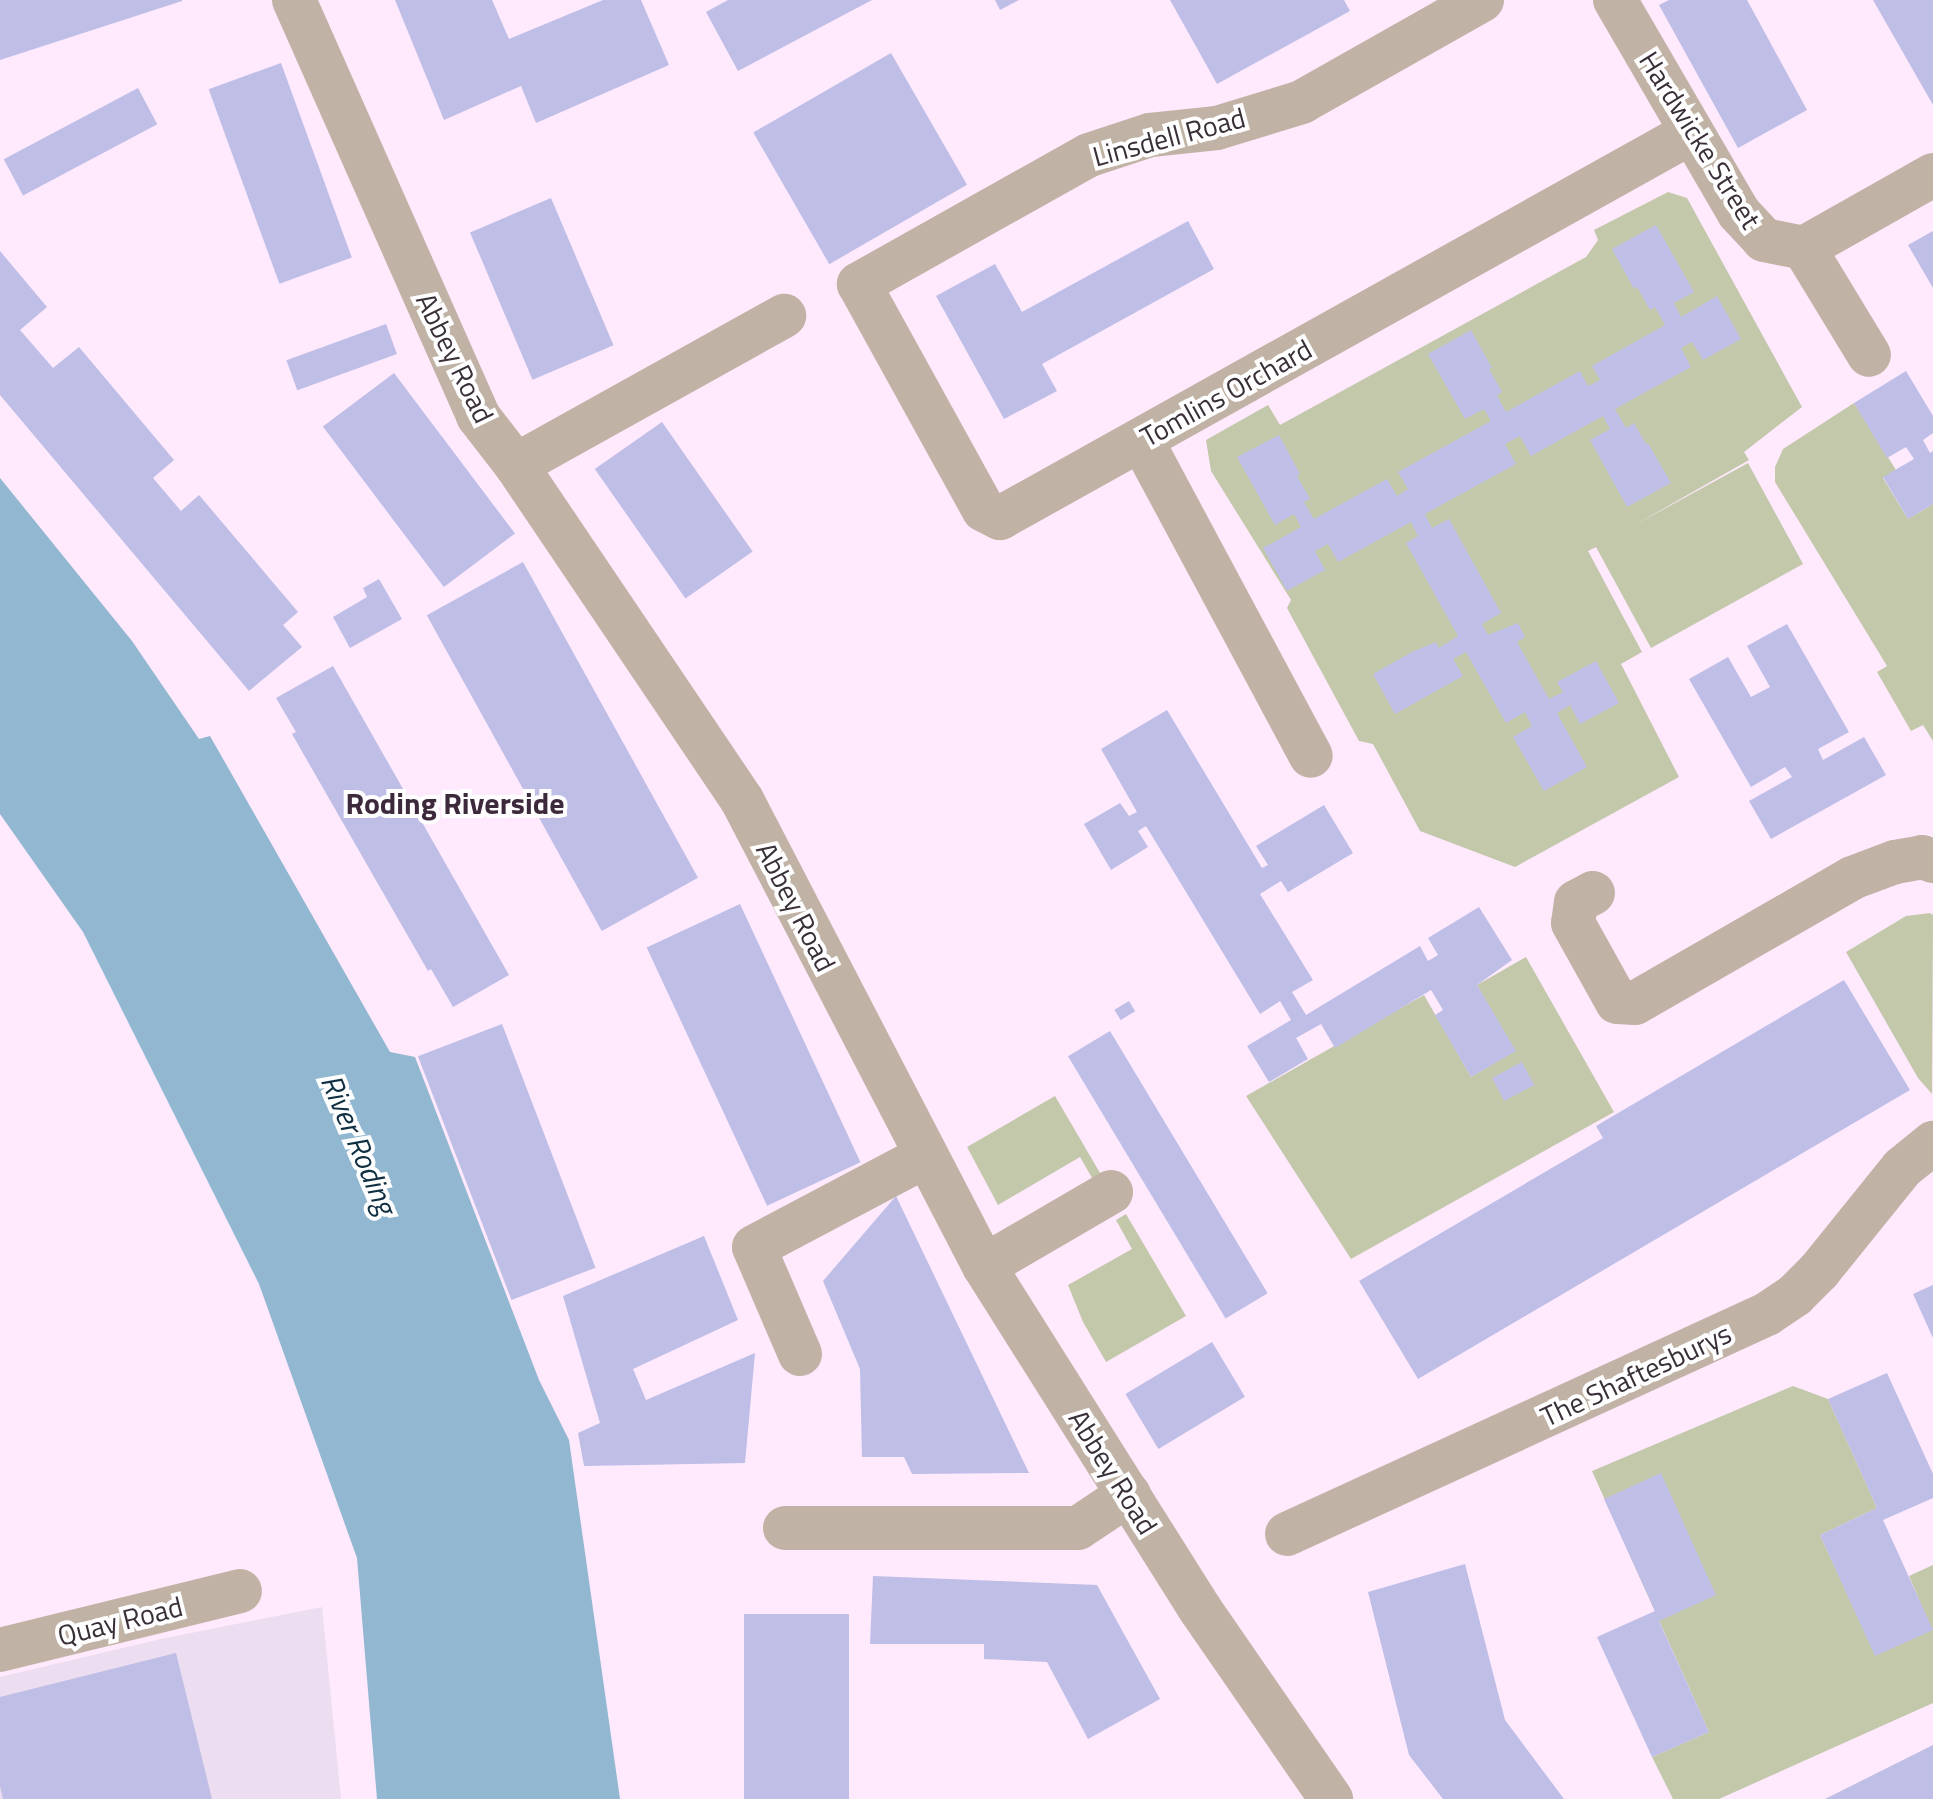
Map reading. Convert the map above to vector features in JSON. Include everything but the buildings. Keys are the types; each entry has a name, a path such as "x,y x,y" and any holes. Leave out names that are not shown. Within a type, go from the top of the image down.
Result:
{"street":[{"name":"Abbey Road","path":"294,0 478,416 516,465 742,800 984,1266 1208,1622 1331,1799"},
{"name":"Linsdell Road","path":"859,284 1089,155 1150,135 1217,128 1302,102 1482,0"},
{"name":"Hardwicke Street","path":"1615,0 1739,213 1764,240 1804,248"},
{"name":"Tomlins Orchard","path":"859,284 984,510 1000,518 1692,132"},
{"path":"1869,355 1804,248 1933,175"},
{"path":"516,465 784,316"},
{"path":"1142,441 1311,756"},
{"path":"1593,893 1576,902 1573,923 1617,1002 1635,1003 1852,878 1895,862 1922,857 1933,861"},
{"name":"The Shaftesburys","path":"1287,1534 1767,1314 1795,1295 1819,1271 1902,1168 1933,1143"},
{"path":"800,1354 754,1247 926,1156"},
{"path":"984,1266 1111,1192"},
{"path":"785,1528 1078,1528 1129,1494"},
{"name":"Quay Road","path":"0,1650 240,1591"}],"shaded area":[{"path":"322,1607 341,1799 0,1799 0,1677 161,1639"}],"green space":[{"path":"1668,192 1687,198 1802,407 1744,452 1749,460 1633,526 1748,463 1803,564 1651,648 1596,547 1588,551 1642,652 1621,664 1679,777 1515,867 1420,831 1373,744 1359,741 1287,608 1291,600 1211,471 1206,440 1268,405 1280,425 1586,257 1598,240 1594,230"},
{"path":"1854,403 1896,470 1883,478 1908,519 1933,504 1933,741 1923,725 1911,731 1877,672 1887,666 1775,482 1775,467 1783,449"},
{"path":"1933,915 1932,1094 1918,1078 1846,952 1906,916"},
{"path":"1526,957 1614,1112 1351,1259 1246,1096 1424,995 1471,1077 1515,1051 1477,985"},
{"path":"1055,1096 1103,1178 1095,1183 1080,1157 998,1205 967,1147"},
{"path":"1126,1214 1186,1316 1106,1362 1083,1322 1068,1285 1132,1249 1116,1220"},
{"path":"1793,1386 1828,1399 1877,1508 1820,1535 1875,1655 1932,1630 1909,1576 1933,1565 1933,1703 1719,1799 1673,1799 1652,1757 1709,1732 1592,1471"}],"water":[{"name":"River Roding","path":"0,478 132,641 199,739 210,736 390,1052 415,1057 539,1380 569,1440 620,1799 377,1799 357,1558 259,1284 83,932 0,814"}],"district":[{"name":"Roding Riverside","path":"455,803"}]}
